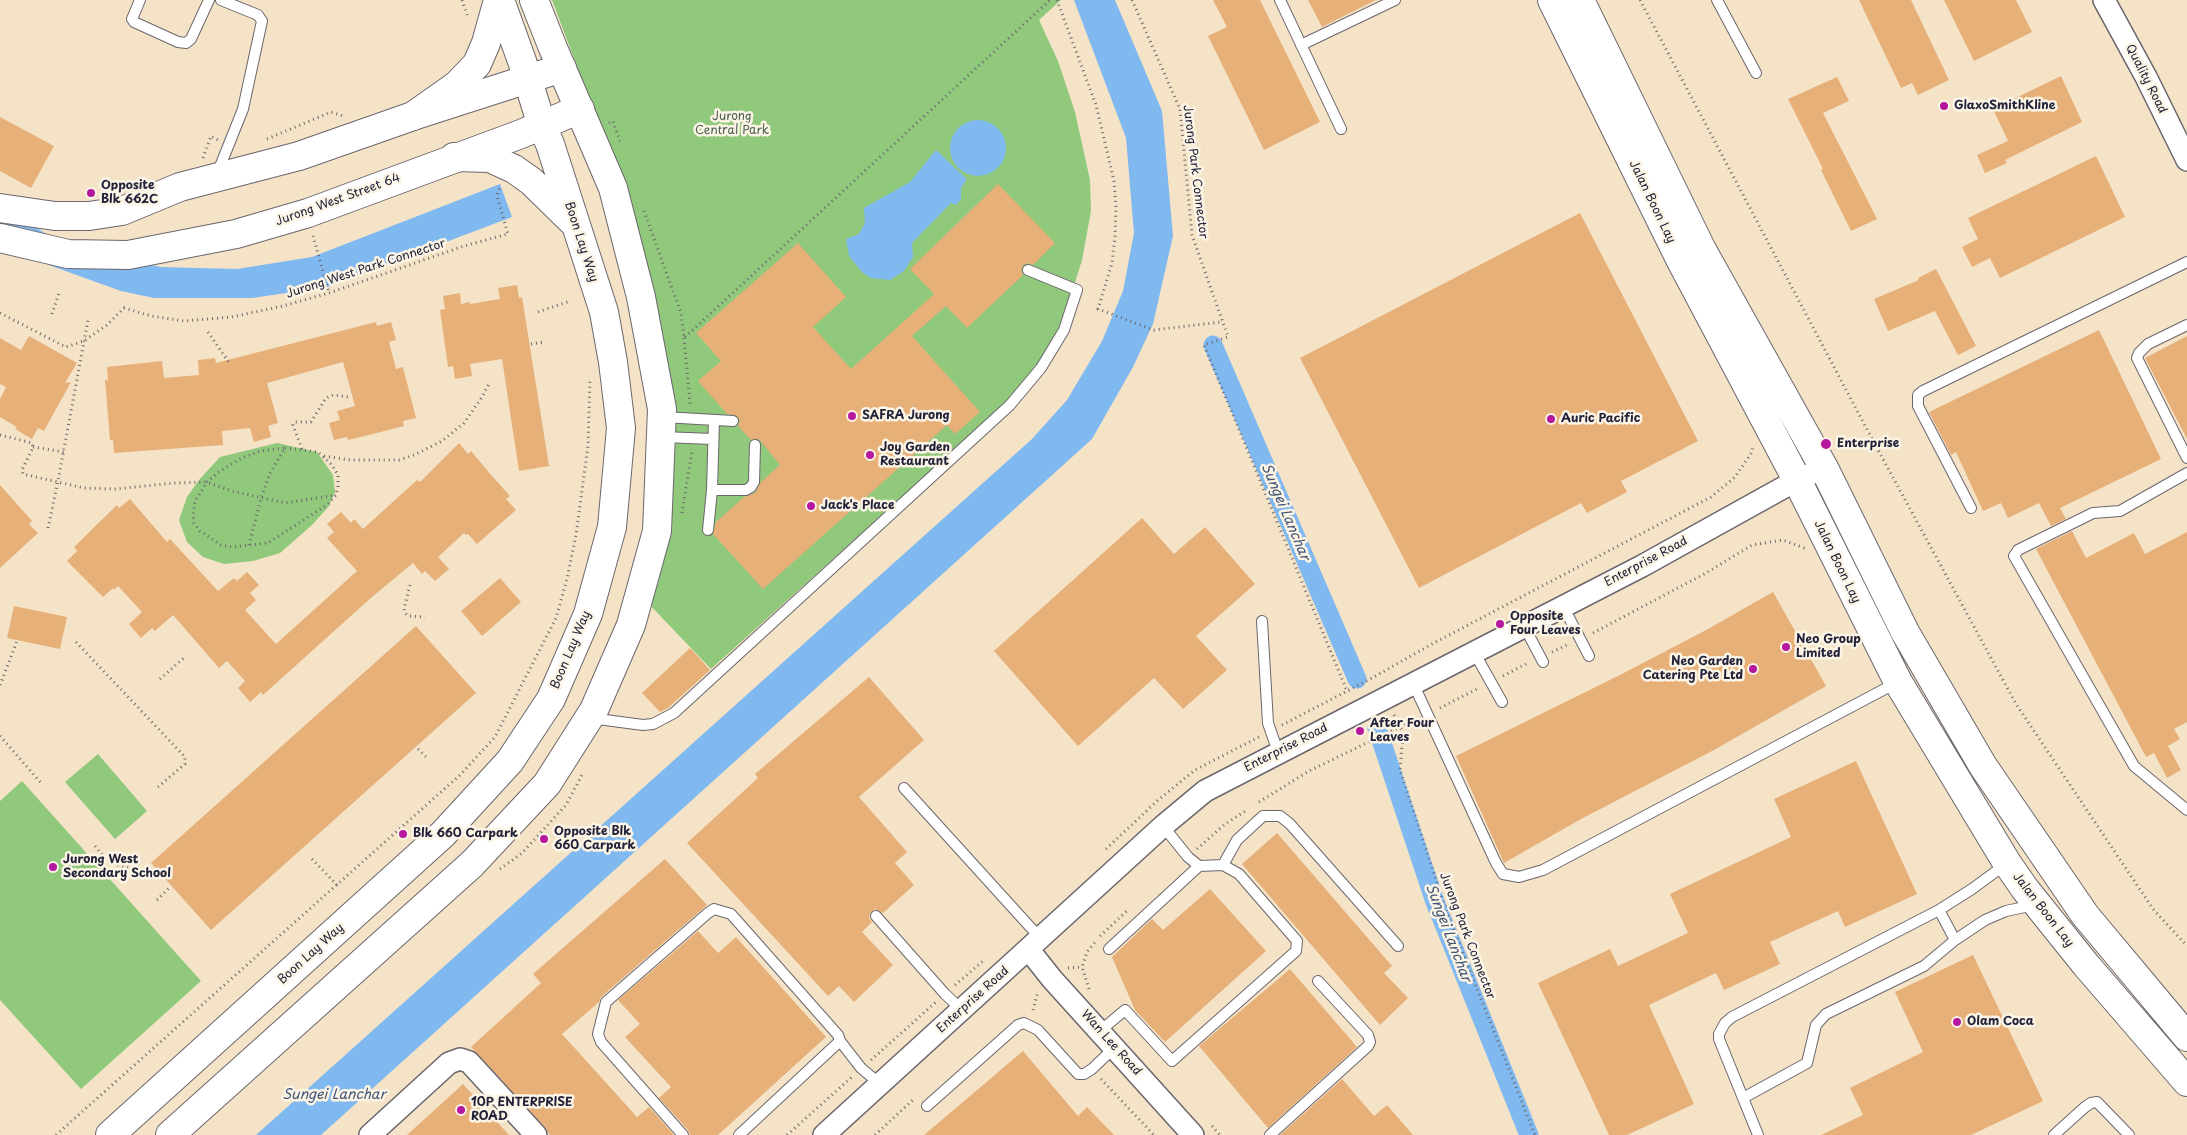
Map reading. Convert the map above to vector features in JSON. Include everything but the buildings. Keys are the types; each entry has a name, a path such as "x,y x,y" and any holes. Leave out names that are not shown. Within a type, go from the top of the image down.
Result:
{"main road":[{"name":"Boon Lay Way","path":"110,1135 443,834 510,761 551,699 588,614 612,527 621,428 604,312 550,144 542,126 499,0"},
{"path":"413,116 457,85 477,64 486,43 499,0"},
{"path":"170,1135 472,864 547,784 589,718 631,625 657,531 662,409 640,296 613,188 534,0"},
{"name":"Jalan Boon Lay","path":"1552,0 1681,260 1797,480 1898,682 2006,863 2037,904 2187,1082"},
{"name":"Jalan Boon Lay","path":"1580,0 1701,248 1824,468 1905,632 1983,766 2085,915 2187,1038"},
{"path":"0,208 55,216 90,216 122,211 180,187 208,170 299,156 413,116 562,68"},
{"name":"Jurong West Street 64","path":"0,238 68,254 128,256 236,234 308,213 454,157 542,126 580,109"},
{"path":"454,157 490,158 514,169 531,181 575,224"}],"street":[{"name":"Quality Road","path":"2104,0 2187,160"},
{"name":"Enterprise Road","path":"824,1135 1035,945 1163,826 1205,791 1642,566 1797,480 1824,468"},
{"name":"Wan Lee Road","path":"1035,945 1052,979 1108,1039 1199,1128"},
{"path":"370,1135 449,1063 460,1059 470,1062 536,1135"}],"lane":[{"path":"140,0 132,19 134,22 178,42 186,43 191,39 209,0"},
{"path":"208,170 229,144 243,109 262,21 258,15 221,0"},
{"path":"1280,0 1341,129"},
{"path":"1301,45 1395,0"},
{"path":"1717,0 1756,73"},
{"path":"1971,508 1918,406 1918,395 2187,262"},
{"path":"589,718 643,725 653,724 674,712 1010,405 1042,368 1064,330 1077,290 1028,270"},
{"path":"2187,325 2148,344 2139,353 2137,358 2187,458"},
{"path":"662,427 714,420 733,421"},
{"path":"708,530 712,490 714,420"},
{"path":"662,427 714,439"},
{"path":"712,490 746,490 751,487 754,482 755,445"},
{"path":"2187,473 2120,511 2093,513 2018,550 2014,556 2134,766 2187,810"},
{"path":"1563,606 1589,656"},
{"path":"1262,621 1268,723 1278,752"},
{"path":"1524,626 1541,659"},
{"path":"1474,652 1502,702"},
{"path":"1413,683 1496,863 1503,874 1519,877 1543,870 1898,682"},
{"path":"904,788 1025,924 1035,945"},
{"path":"1223,865 1237,840 1263,816 1280,816 1290,824 1398,946"},
{"path":"927,1106 1018,1024 1024,1023 1038,1030 1078,1074 1084,1074 1092,1069 1125,1010 1172,1061 1296,951 1297,941 1239,874 1223,865 1200,866 1188,857 1163,826"},
{"path":"1758,1135 1719,1039 1718,1034 1725,1023 1732,1017 1940,910 2006,863"},
{"path":"1109,949 1200,866"},
{"path":"1743,1098 1807,1063 1816,1025 1826,1014 1924,966 1955,940 1985,920 2006,911 2037,904"},
{"path":"683,1135 601,1042 598,1034 606,1002 708,913 714,910 731,914 838,1035 840,1041 861,1068 880,1084"},
{"path":"1940,910 1955,940"},
{"path":"876,916 945,994 962,1010"},
{"path":"1270,1135 1368,1046 1370,1042 1368,1035 1318,981"},
{"path":"739,1135 838,1045 840,1041"},
{"path":"2054,1135 2085,1107 2097,1102 2129,1135"}],"path":[{"path":"462,0 469,23"},
{"path":"642,203 680,314 684,338 1050,0"},
{"path":"1057,0 1096,105 1114,181 1116,207 1112,263 1098,310 1154,330 1221,322"},
{"name":"Jurong Park Connector","path":"1132,0 1180,109 1192,235 1221,322 1228,337 1204,346 1347,690 1711,497 1735,477 1752,452 1754,440"},
{"path":"1640,0 2016,704 2153,909 2187,946"},
{"path":"208,170 211,136 229,144 260,142 331,112 351,118"},
{"name":"Jurong West Park Connector","path":"84,341 107,325 124,308 151,316 184,321 232,317 283,306 329,293 464,246 508,234 497,196 499,189"},
{"path":"313,236 329,293"},
{"path":"52,314 59,293"},
{"path":"538,312 570,302"},
{"path":"0,313 66,346 84,341"},
{"path":"48,528 88,320"},
{"path":"208,332 230,364"},
{"path":"531,344 544,342"},
{"path":"56,1135 460,775 494,737 556,618 576,535 588,446 590,376"},
{"path":"321,455 350,460 399,460 414,455 442,441 464,423 490,382"},
{"path":"302,449 293,425 295,422 311,422 326,398 333,395 350,397"},
{"path":"0,435 30,442 33,447 64,452"},
{"path":"33,447 22,470 23,474 84,488 116,489 174,483 207,482 232,491 285,503 336,495"},
{"path":"249,545 260,498 270,473 285,448"},
{"path":"285,448 302,449 318,452 332,465 338,475 336,495 328,504 268,543 232,547 221,545 209,538 194,523 195,501 207,482 220,471 240,459 260,452 285,448"},
{"path":"1258,802 1309,771 1344,753 1386,732 1428,715 1491,682 1581,639 1706,573 1752,545 1783,540 1814,552"},
{"path":"410,585 404,609 405,613 408,616 425,617"},
{"path":"0,684 18,641"},
{"path":"76,642 185,757 185,764 158,787"},
{"path":"160,679 186,656"},
{"name":"Jurong Park Connector","path":"1392,712 1403,733 1400,770 1447,913 1535,1135"},
{"path":"0,736 42,784"},
{"path":"418,749 427,758"},
{"path":"1188,857 1225,824 1250,808"},
{"path":"94,846 105,858 114,864 129,868"},
{"path":"312,859 338,885"},
{"path":"157,900 169,888"},
{"path":"1089,990 1082,967 1087,952 1104,931 1132,906"},
{"path":"1199,1128 1220,1135"}],"green space":[{"name":"Jurong Central Park","path":"552,0 1061,0 1039,20 1058,61 1075,112 1090,180 1091,211 1082,260 1061,328 1037,367 1006,403 711,669 647,602 668,529 623,188"},
{"path":"277,443 317,452 333,475 335,492 329,506 312,525 280,553 253,561 224,564 203,557 187,542 179,520 187,497 199,480 220,457"},
{"path":"98,754 147,811 115,839 65,782"},
{"name":"Jurong West Secondary School","path":"22,781 201,981 81,1089 0,1000 0,801"}],"water":[{"name":"Sungei Lanchar","path":"1074,0 1115,0 1162,111 1173,236 1153,324 1133,367 1092,439 321,1135 256,1135 1032,439 1067,400 1102,341 1123,291 1134,233 1126,138"},
{"path":"972,120 984,120 998,128 1006,142 1004,159 998,168 984,176 972,176 962,171 955,164 950,154 950,142 955,132 962,125"},
{"path":"936,150 967,179 961,188 961,199 956,205 951,203 912,243 913,257 904,271 890,280 871,278 862,272 849,256 846,239 859,234 865,223 864,208 910,182"},
{"path":"500,184 512,217 327,287 252,298 154,298 121,291 46,264 0,239 0,207 59,241 111,257 161,267 237,269 312,257"}],"waterway":[{"name":"Sungei Lanchar","path":"1213,345 1357,679"},
{"name":"Sungei Lanchar","path":"1377,728 1435,902 1529,1135"}],"place":[{"name":"GlaxoSmithKline","path":"1944,106"},
{"name":"Opposite Blk 662C","path":"91,193"},
{"name":"SAFRA Jurong","path":"852,416"},
{"name":"Auric Pacific","path":"1551,419"},
{"name":"Enterprise","path":"1826,444"},
{"name":"Joy Garden Restaurant","path":"870,455"},
{"name":"Jack's Place","path":"811,506"},
{"name":"Opposite Four Leaves","path":"1500,624"},
{"name":"Neo Group Limited","path":"1786,647"},
{"name":"Neo Garden Catering Pte Ltd","path":"1753,669"},
{"name":"After Four Leaves","path":"1360,731"},
{"name":"Blk 660 Carpark","path":"403,834"},
{"name":"Opposite Blk 660 Carpark","path":"544,839"},
{"name":"Jurong West Secondary School","path":"53,867"},
{"name":"Olam Coca","path":"1957,1022"},
{"name":"10P ENTERPRISE ROAD","path":"461,1110"}]}
